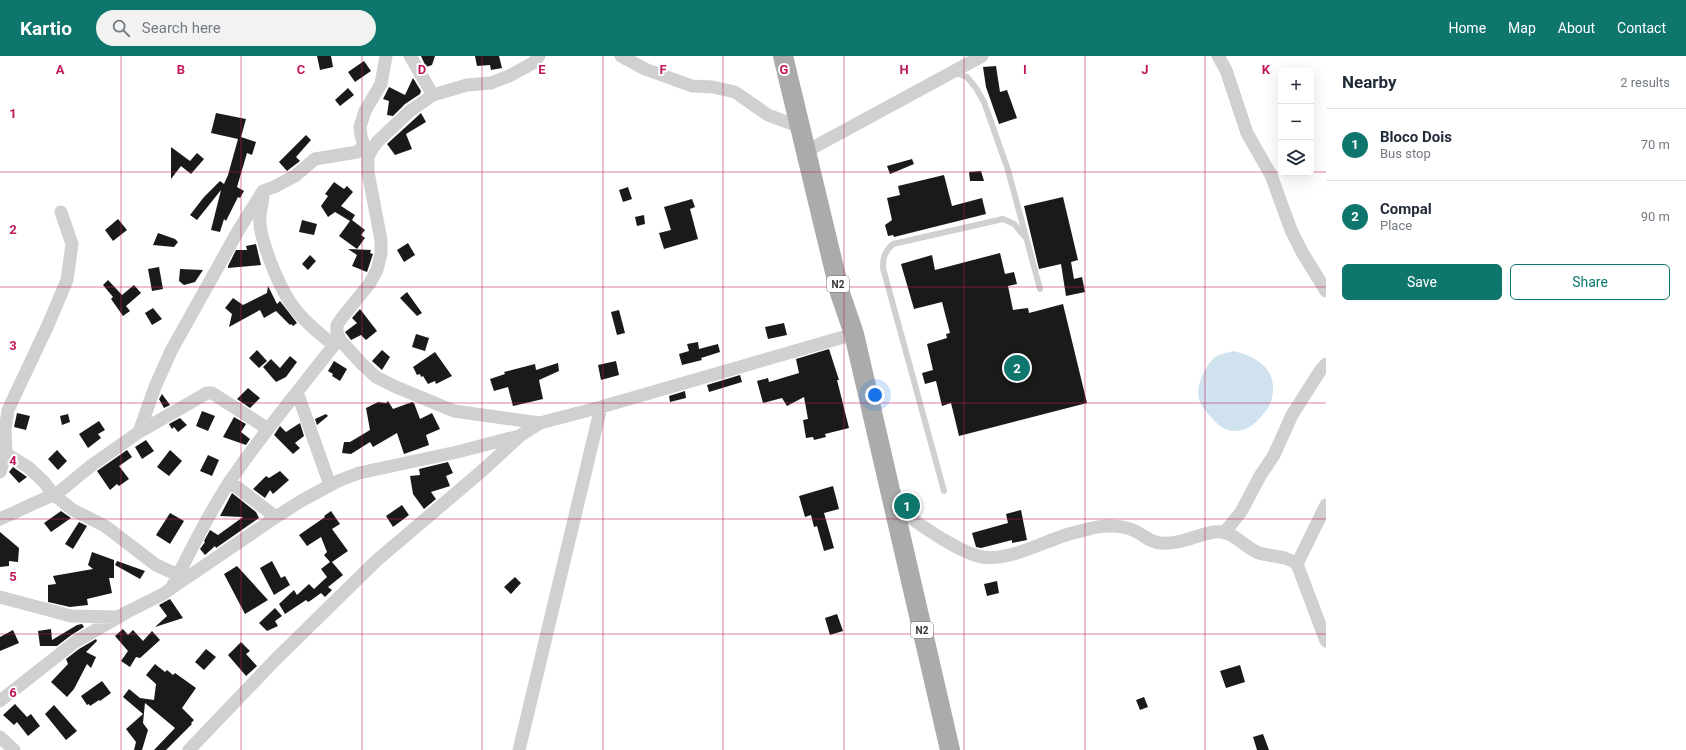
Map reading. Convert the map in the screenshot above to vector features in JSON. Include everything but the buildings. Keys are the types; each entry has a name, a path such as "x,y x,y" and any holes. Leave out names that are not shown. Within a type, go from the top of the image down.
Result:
{"main road":[{"name":"N2","path":"783,56 840,293 854,334 950,750"}],"street":[{"path":"172,587 206,522 230,482 268,429 337,342 337,325 370,283 377,270 381,254 381,240 368,172 366,152 360,127 365,111 381,84 386,56"},
{"path":"410,56 433,95"},
{"path":"139,432 154,387 171,351 238,231 263,190 274,187 295,176 315,159 357,152 366,152 372,149 378,141 410,111 433,95 467,85 491,83 509,76 533,63 539,56"},
{"path":"621,56 645,69 692,86 714,87 735,92 768,115 800,128"},
{"path":"806,152 982,56"},
{"path":"1218,56 1226,70 1247,133 1268,168 1291,230 1302,252 1326,292"},
{"path":"263,190 260,222 264,243 280,287 290,304 311,328 337,342 376,377 396,387 454,411 540,423"},
{"path":"0,472 8,410 48,325 67,280 72,244 61,212"},
{"path":"189,750 275,660 360,576 405,535 483,470 521,435 540,423 601,407 854,334"},
{"path":"1224,533 1241,512 1260,476 1274,455 1292,415 1326,364"},
{"path":"0,519 59,492 92,465 139,432 210,392 268,429"},
{"path":"297,392 330,485"},
{"path":"519,750 601,407"},
{"path":"0,701 70,646 118,617 163,594 276,517 330,485 359,473 457,452 521,435"},
{"path":"3,451 28,467 44,482 53,494 73,510 105,526 156,565 178,576"},
{"path":"230,482 276,517"},
{"path":"1296,564 1326,504"},
{"path":"893,506 943,539 981,557 1023,552 1061,536 1099,527 1123,527 1136,531 1148,540 1160,544 1180,542 1213,532 1232,535 1257,552 1290,559 1296,564 1326,641"},
{"path":"0,598 71,616 118,617"},
{"path":"0,737 14,750"}],"lane":[{"path":"953,72 967,77 976,88 984,102 1008,170 1040,289"},
{"path":"944,491 883,268 883,258 887,250 893,244 1003,219 1014,224 1026,238"}],"water":[{"path":"1233,351 1249,356 1267,369 1273,383 1273,392 1270,404 1255,423 1246,429 1233,431 1226,429 1215,422 1207,413 1200,402 1198,391 1201,378 1210,362 1218,356"}],"place":[{"name":"Compal","path":"1017,368"},
{"name":"Bloco Dois","path":"907,506"}]}
